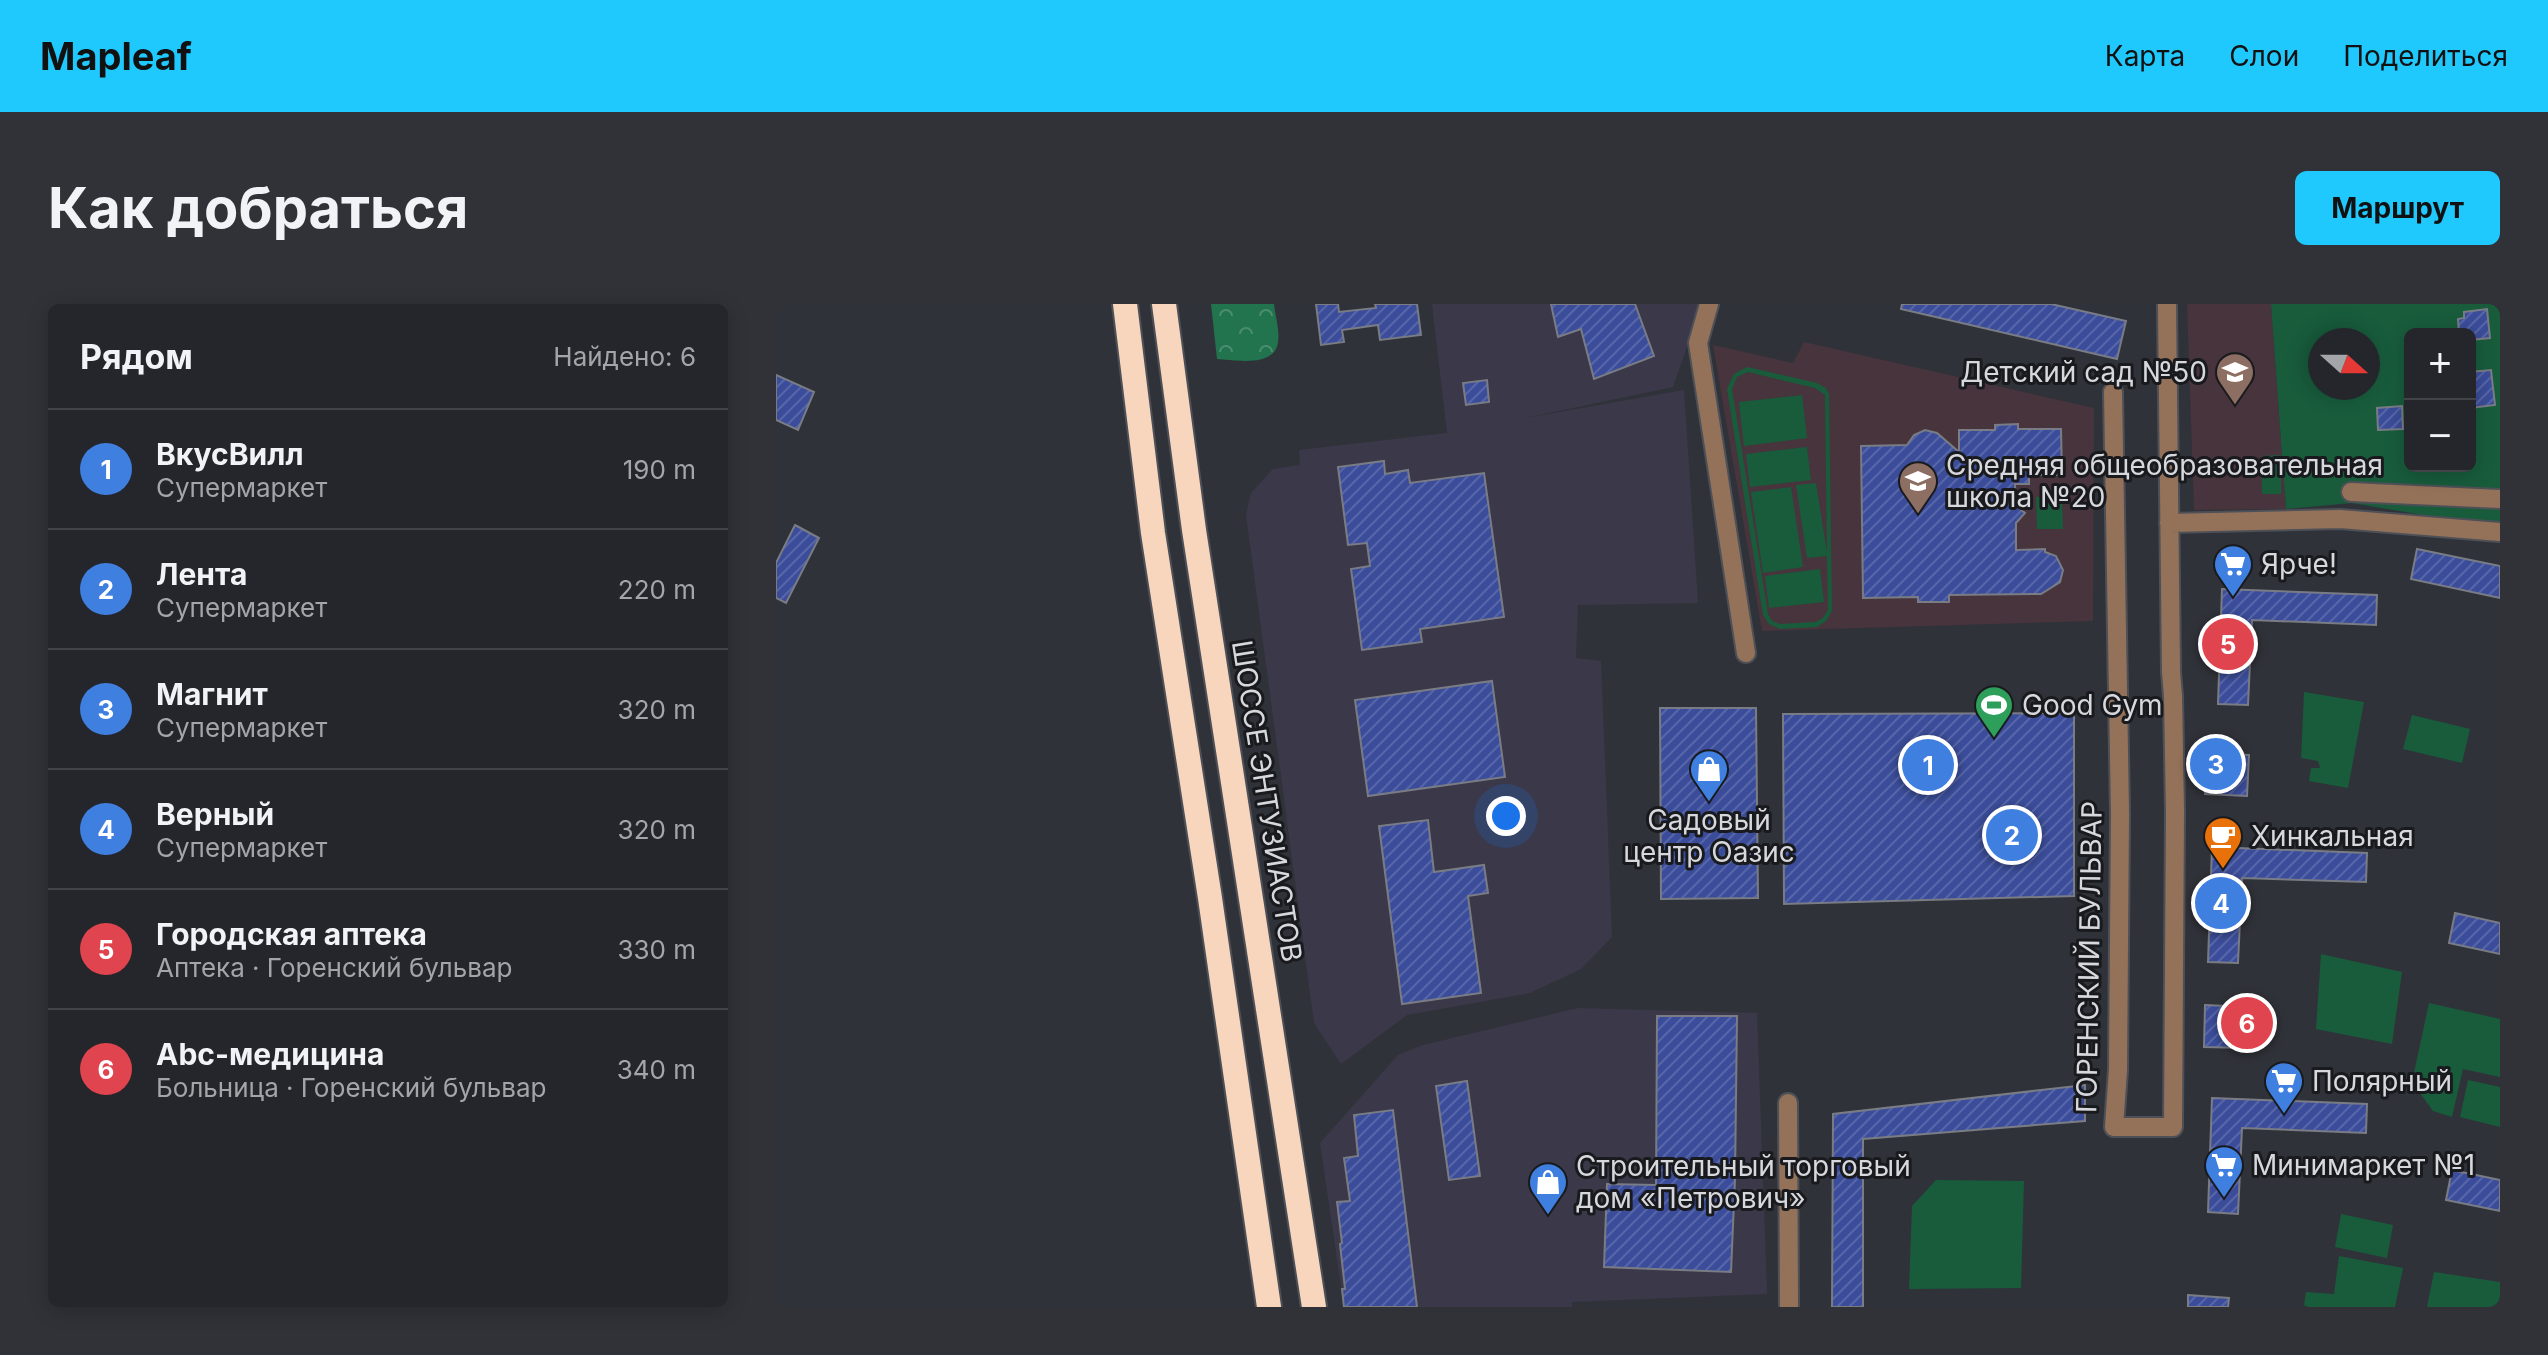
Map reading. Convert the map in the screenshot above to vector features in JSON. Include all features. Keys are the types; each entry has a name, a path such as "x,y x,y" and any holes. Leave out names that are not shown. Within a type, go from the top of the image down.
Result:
{"highway":[{"path":"1125,304 1153,533 1213,913 1269,1307"},
{"name":"ШОССЕ ЭНТУЗИАСТОВ","path":"1164,304 1194,530 1314,1307"}],"street":[{"path":"1709,304 1698,343 1746,653"},
{"name":"ГОРЕНСКИЙ БУЛЬВАР","path":"2113,392 2120,814 2118,1070 2114,1127 2173,1127 2175,812 2167,304"},
{"path":"2351,492 2500,499"},
{"path":"2169,523 2340,519 2500,532"},
{"path":"1788,1103 1789,1307"}],"shaded area":[{"path":"1432,304 1700,304 1673,387 1520,419 1684,390 1698,603 1578,605 1576,658 1601,661 1612,937 1581,969 1530,993 1407,1015 1341,1064 1314,1023 1246,515 1251,493 1273,469 1300,465 1299,450 1447,433"},
{"name":"Детский сад №50","path":"2187,304 2271,304 2286,509 2194,510"},
{"name":"Средняя общеобразовательная школа №20","path":"1804,342 2094,408 2093,621 1762,631 1713,345 1793,363"},
{"name":"Строительный торговый дом «Петрович»","path":"1578,1008 1757,1013 1767,1294 1572,1302 1572,1307 1344,1307 1320,1143 1398,1055 1423,1045"}],"green space":[{"path":"1211,304 1274,304 1278,333 1275,350 1270,356 1253,361 1217,359"},
{"path":"2271,304 2500,304 2500,525 2488,526 2352,503 2286,509"},
{"path":"1747,367 1817,383 1829,394 1832,611 1826,621 1817,627 1780,629 1769,624 1763,615 1727,389 1734,374","holes":["1748,372 1815,388 1825,395 1827,553 1816,483 1796,485 1807,558 1827,556 1828,610 1816,622 1780,624 1772,621 1768,614 1732,389 1737,377"]},
{"path":"1802,395 1807,438 1744,446 1739,402"},
{"path":"1807,447 1811,480 1750,487 1746,454"},
{"path":"2281,455 2281,494 2262,494 2262,456"},
{"path":"1791,487 1803,567 1763,573 1751,492"},
{"path":"2036,497 2062,497 2063,529 2037,529"},
{"path":"1820,569 1824,602 1769,608 1765,576"},
{"path":"2304,692 2364,702 2348,788 2309,781 2311,768 2320,768 2318,761 2301,758"},
{"path":"2412,715 2470,729 2462,763 2403,749"},
{"path":"2321,954 2402,972 2392,1044 2316,1029"},
{"path":"2429,1003 2500,1019 2500,1077 2463,1069 2452,1117 2433,1111 2412,1082"},
{"path":"2468,1080 2500,1087 2500,1127 2460,1117"},
{"path":"1936,1180 2024,1181 2021,1288 1909,1289 1912,1206"},
{"path":"2341,1214 2393,1225 2387,1258 2335,1247"},
{"path":"2339,1256 2403,1268 2395,1307 2304,1305 2306,1292 2334,1294"},
{"path":"2434,1272 2500,1282 2500,1307 2427,1307"}],"building":[{"path":"1316,304 1338,304 1339,312 1376,308 1375,304 1417,304 1421,335 1380,340 1378,325 1342,330 1344,342 1321,345"},
{"path":"1551,304 1635,304 1654,356 1594,379 1581,329 1558,337"},
{"path":"1902,304 2051,304 2126,321 2117,359 1901,309"},
{"path":"2487,309 2490,338 2476,339 2476,328 2459,328 2458,319 2464,318 2464,312"},
{"path":"2491,370 2495,405 2476,407 2476,371"},
{"path":"776,375 814,392 798,430 776,420"},
{"path":"1487,380 1489,402 1466,405 1463,383"},
{"path":"2402,406 2403,429 2378,430 2377,408"},
{"path":"2018,424 2018,429 2061,429 2062,475 2029,475 2029,484 2015,484 2016,506 2025,513 2016,523 2016,550 2045,549 2045,552 2056,556 2063,570 2060,582 2041,594 1949,595 1949,602 1918,602 1918,597 1863,598 1861,446 1907,445 1914,435 1925,430 1937,433 1959,452 1959,430 1995,430 1995,425"},
{"path":"1384,461 1385,474 1408,470 1410,483 1484,473 1504,617 1420,629 1422,642 1362,650 1351,569 1370,566 1367,543 1348,545 1338,467"},
{"path":"795,525 819,538 786,603 776,598 776,563"},
{"path":"2417,549 2500,566 2500,598 2411,579"},
{"path":"2222,589 2377,595 2376,625 2252,620 2248,705 2218,704"},
{"path":"1492,681 1505,777 1368,796 1355,700"},
{"name":"Садовый центр Оазис","path":"1660,708 1756,708 1758,898 1661,899"},
{"path":"2074,713 2074,896 1784,904 1783,714"},
{"path":"2206,753 2249,755 2247,796 2205,794"},
{"path":"1428,820 1434,872 1484,865 1488,893 1468,896 1481,993 1402,1004 1379,826"},
{"path":"2212,847 2367,853 2366,882 2242,878 2238,963 2208,962"},
{"path":"2455,913 2500,923 2500,954 2449,943"},
{"path":"2205,1005 2248,1007 2246,1048 2204,1047"},
{"path":"1657,1016 1737,1016 1731,1272 1604,1267 1607,1184 1656,1185"},
{"path":"1467,1081 1480,1176 1449,1180 1436,1086"},
{"path":"2085,1085 2085,1121 1863,1139 1863,1307 1832,1307 1833,1114"},
{"path":"2212,1098 2367,1104 2366,1133 2242,1128 2238,1214 2208,1212"},
{"path":"1393,1110 1417,1307 1344,1307 1337,1202 1350,1201 1344,1158 1358,1156 1354,1115"},
{"path":"2452,1170 2500,1180 2500,1211 2446,1200"},
{"path":"2188,1295 2229,1298 2228,1307 2188,1307"}],"place":[{"name":"Детский сад №50","path":"2235,406"},
{"name":"Средняя общеобразовательная школа №20","path":"1918,515"},
{"name":"Ярче!","path":"2233,598"},
{"name":"Городская аптека","path":"2228,644"},
{"name":"Good Gym","path":"1994,739"},
{"name":"Магнит","path":"2216,764"},
{"name":"ВкусВилл","path":"1928,765"},
{"name":"Садовый центр Оазис","path":"1709,803"},
{"name":"Лента","path":"2012,835"},
{"name":"Хинкальная","path":"2223,870"},
{"name":"Верный","path":"2221,903"},
{"name":"Abc-медицина","path":"2247,1023"},
{"name":"Полярный","path":"2284,1115"},
{"name":"Минимаркет №1","path":"2224,1199"},
{"name":"Строительный торговый дом «Петрович»","path":"1548,1216"}]}
